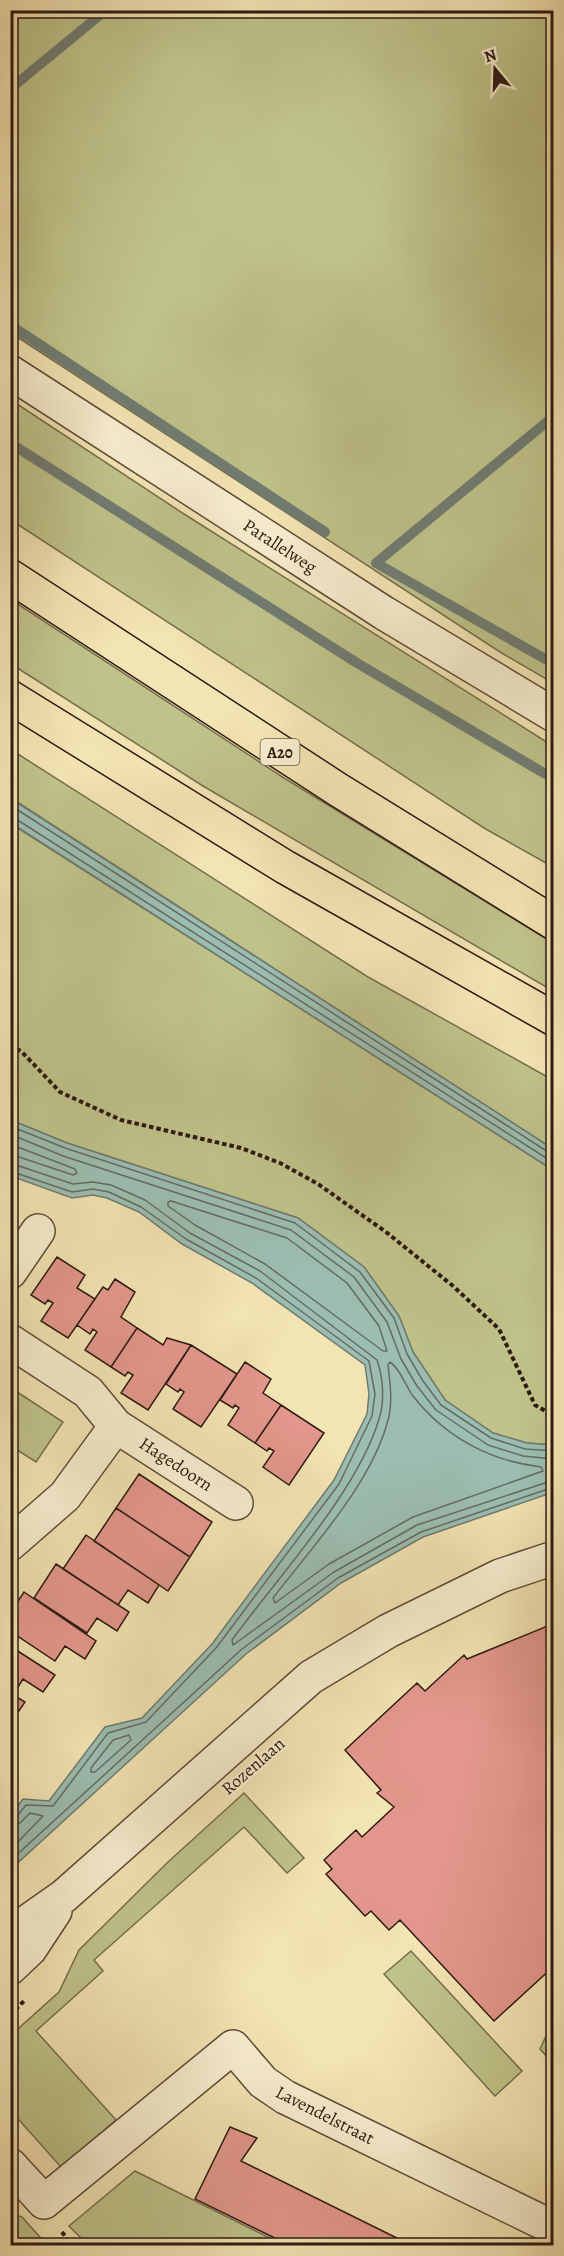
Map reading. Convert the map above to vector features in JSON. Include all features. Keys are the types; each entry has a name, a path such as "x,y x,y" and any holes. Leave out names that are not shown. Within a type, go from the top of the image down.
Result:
{"highway":[{"name":"A20","path":"10,576 337,789 554,923"},
{"path":"10,697 285,867 554,1019"}],"street":[{"name":"Parallelweg","path":"10,372 384,614 554,715"},
{"path":"10,1272 38,1231"},
{"name":"Hagedoorn","path":"10,1341 88,1392 116,1426 236,1503"},
{"path":"10,1544 65,1496 116,1426"},
{"name":"Rozenlaan","path":"10,1934 64,1896 311,1677 388,1631 490,1581 554,1558"},
{"name":"Rozenlaan","path":"10,1968 30,1949 64,1896"},
{"name":"Lavendelstraat","path":"10,2165 44,2202 233,2047 263,2082 285,2097 554,2228"}],"path":[{"path":"10,1045 22,1052 60,1092 121,1120 241,1148 280,1163 318,1184 403,1246 499,1329 535,1405 554,1416"},
{"path":"10,2015 30,1995"},
{"path":"64,2246 67,2240"}],"green space":[{"path":"10,11 553,11 553,683 500,652 11,333"},
{"path":"11,400 184,514 553,746 553,867 484,828 11,520"},
{"path":"10,599 284,778 553,943 553,991 203,786 11,664"},
{"path":"10,749 368,977 553,1080 553,1149 11,798"},
{"path":"10,823 553,1170 553,1445 527,1443 493,1433 445,1400 413,1352 399,1316 364,1267 298,1218 67,1143 11,1120"},
{"path":"11,1388 63,1422 36,1462 11,1446"},
{"path":"244,1793 304,1858 287,1873 244,1827 94,1960 103,1971 36,2031 116,2120 61,2167 11,2111 10,2036 59,1992 79,1950 168,1862"},
{"path":"411,1951 522,2071 495,2096 384,1974"},
{"path":"551,2025 553,2028 553,2063 540,2049"},
{"path":"135,2171 284,2245 88,2245 69,2226"},
{"path":"11,2216 22,2217 47,2245 11,2245"}],"water":[{"path":"10,798 553,1149 553,1170 11,823"},
{"path":"11,1120 67,1143 298,1218 364,1267 399,1316 413,1352 445,1400 493,1433 527,1443 553,1445 554,1492 423,1537 341,1583 246,1654 11,1869 11,1815 23,1799 49,1801 105,1727 142,1718 212,1644 334,1480 367,1414 369,1394 365,1365 252,1283 182,1244 139,1212 107,1198 93,1195 72,1198 11,1176"}],"building":[{"path":"57,1257 85,1275 77,1288 95,1299 68,1338 41,1321 53,1303 48,1300 45,1304 31,1295"},
{"path":"115,1279 135,1292 121,1317 137,1328 111,1367 85,1350 97,1332 93,1329 90,1334 77,1325 103,1287 108,1290"},
{"path":"137,1328 163,1345 167,1338 191,1345 148,1410 121,1393 133,1375 128,1372 125,1376 111,1367"},
{"path":"191,1345 237,1374 201,1427 173,1409 184,1392 180,1389 178,1392 166,1384"},
{"path":"245,1362 271,1379 263,1393 281,1405 255,1443 228,1425 239,1408 235,1405 233,1408 220,1400"},
{"path":"281,1405 324,1433 289,1485 263,1467 274,1451 269,1448 267,1451 255,1443"},
{"path":"139,1474 212,1522 190,1557 116,1508"},
{"path":"116,1508 190,1557 168,1591 94,1541"},
{"path":"86,1535 159,1585 148,1603 128,1590 118,1605 63,1569"},
{"path":"56,1564 129,1612 117,1631 97,1618 87,1633 34,1598"},
{"path":"24,1592 96,1641 85,1659 65,1646 55,1661 10,1631 10,1613"},
{"path":"554,1625 554,1966 494,2021 400,1920 389,1930 371,1911 365,1916 326,1874 332,1869 324,1860 356,1830 362,1837 394,1807 377,1793 381,1790 345,1750 417,1683 425,1691 464,1655 467,1659"},
{"path":"10,1646 55,1675 43,1692 23,1679 13,1695 10,1693"},
{"path":"10,1693 25,1702 12,1721 10,1720"},
{"path":"230,2127 257,2138 241,2161 413,2246 291,2246 195,2199"}],"waterway":[{"path":"10,89 106,10"},
{"path":"10,325 325,532"},
{"path":"554,416 376,563 554,664"},
{"path":"10,443 357,663 554,779"}]}
